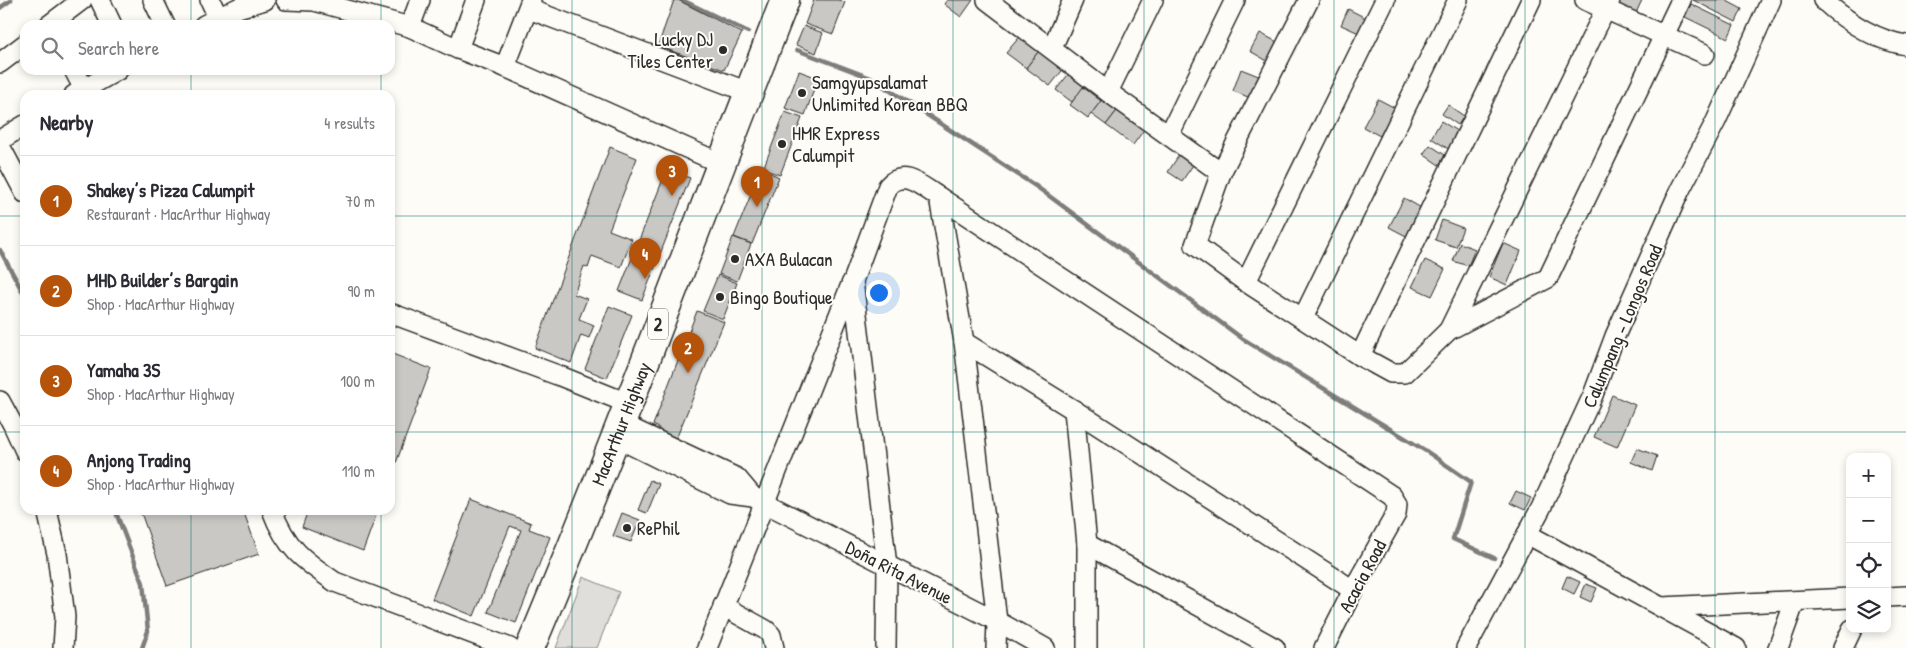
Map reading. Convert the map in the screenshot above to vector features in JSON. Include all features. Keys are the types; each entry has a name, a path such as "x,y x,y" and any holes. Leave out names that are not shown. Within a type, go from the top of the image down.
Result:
{"highway":[{"name":"MacArthur Highway","path":"530,648 578,532 785,0"}],"street":[{"path":"56,20 82,0"},
{"path":"100,0 110,20"},
{"path":"153,0 163,20"},
{"path":"210,0 211,20"},
{"path":"213,20 262,0"},
{"path":"286,0 315,1 364,7 394,20"},
{"path":"410,27 420,0"},
{"path":"458,49 476,0"},
{"path":"987,0 1108,92 1221,173"},
{"path":"1052,48 1073,0"},
{"path":"1108,92 1153,0"},
{"path":"1169,135 1235,0"},
{"path":"1309,0 1221,173 1195,244 1246,282 1360,356 1390,373 1405,372 1449,330 1548,278 1681,0"},
{"path":"1246,282 1385,0"},
{"path":"1304,318 1458,0"},
{"path":"1360,356 1532,0"},
{"path":"1586,0 1608,4 1665,36 1705,54"},
{"name":"Calumpang - Longos Road","path":"1466,648 1541,508 1593,395 1615,336 1680,190 1716,121 1771,0"},
{"path":"1823,0 1866,32 1879,38 1906,45"},
{"path":"505,67 530,4 748,92"},
{"path":"1449,330 1608,4"},
{"path":"395,20 458,49 505,67 720,163"},
{"path":"0,63 20,48"},
{"path":"76,75 81,90"},
{"path":"87,90 110,75"},
{"path":"0,140 20,128"},
{"path":"0,146 20,181"},
{"path":"707,648 758,500 853,281 888,186 894,179 905,177 940,197 964,342 996,621 996,648"},
{"name":"Acacia Road","path":"940,197 1392,496 1397,504 1396,514 1353,590 1324,648"},
{"path":"853,281 887,566 886,648"},
{"name":"Doña Rita Avenue","path":"395,315 560,376 621,421 737,478 758,500 996,621 1045,648"},
{"path":"964,342 1074,410 1353,590"},
{"path":"0,401 7,428 20,445"},
{"path":"1074,410 1087,544 1087,648"},
{"path":"48,515 57,554 65,617 63,648"},
{"path":"274,515 278,526 292,548 312,566 335,582 510,648"},
{"path":"1527,534 1736,648"},
{"path":"1087,544 1275,648"},
{"path":"1891,597 1906,596"},
{"path":"1661,607 1846,598"},
{"path":"1778,648 1795,601"},
{"path":"723,606 766,630 771,635 774,648"},
{"path":"1843,648 1850,633"}],"shaded area":[{"path":"583,577 619,592 597,648 556,648"}],"building":[{"path":"674,0 678,0 742,33 724,70 658,46"},
{"path":"814,0 838,0 845,2 833,34 805,24"},
{"path":"947,0 973,0 961,17 944,4"},
{"path":"1614,0 1642,0 1635,15 1612,5"},
{"path":"1693,0 1725,0 1742,9 1736,22"},
{"path":"1691,4 1734,25 1728,38 1685,17"},
{"path":"1348,9 1366,18 1359,33 1341,25"},
{"path":"804,26 823,33 816,53 796,45"},
{"path":"1260,33 1279,43 1269,62 1250,51"},
{"path":"1022,34 1041,48 1026,68 1006,53"},
{"path":"1041,48 1065,67 1050,86 1026,68"},
{"path":"1241,69 1261,77 1253,99 1233,91"},
{"name":"Samgyupsalamat Unlimited Korean BBQ","path":"799,71 818,78 805,115 785,108"},
{"path":"1071,71 1087,83 1072,102 1056,90"},
{"path":"1083,87 1101,101 1088,118 1070,105"},
{"path":"1104,97 1119,108 1106,125 1091,114"},
{"path":"1378,99 1395,108 1380,136 1363,127"},
{"path":"1448,105 1464,116 1458,125 1442,114"},
{"path":"1119,108 1146,127 1133,145 1106,125"},
{"name":"HMR Express Calumpit","path":"785,112 802,118 780,175 763,169"},
{"path":"1441,121 1460,133 1450,150 1431,138"},
{"path":"1430,145 1445,155 1439,165 1423,154"},
{"path":"610,147 637,158 609,230 632,239 621,267 592,256 588,268 584,266 574,294 587,299 579,319 594,325 589,338 581,335 571,363 535,348"},
{"path":"1179,155 1193,165 1182,181 1168,172"},
{"path":"667,169 690,178 642,300 619,291"},
{"path":"761,169 779,177 752,244 734,237"},
{"path":"1404,198 1423,209 1408,237 1389,227"},
{"path":"1442,220 1463,228 1456,247 1435,240"},
{"name":"AXA Bulacan","path":"733,237 751,244 737,281 719,274"},
{"path":"1460,243 1475,249 1468,266 1453,261"},
{"path":"1503,243 1521,251 1507,285 1489,277"},
{"path":"1425,260 1445,269 1432,296 1412,287"},
{"name":"Bingo Boutique","path":"718,275 737,283 723,319 703,311"},
{"path":"609,306 632,315 607,378 585,369"},
{"path":"697,311 724,322 676,439 658,431 659,428 653,425"},
{"path":"395,355 431,369 395,466"},
{"path":"1612,395 1635,405 1617,447 1594,437"},
{"path":"1637,448 1657,456 1652,471 1631,462"},
{"path":"650,480 659,484 647,513 638,510"},
{"path":"1516,491 1531,498 1525,510 1510,503"},
{"path":"471,499 531,523 529,529 550,537 516,623 488,612 521,530 510,526 474,616 432,599"},
{"name":"RePhil","path":"622,513 640,520 631,542 613,536"},
{"path":"142,515 245,515 259,554 167,586"},
{"path":"306,515 376,515 363,551 302,527"},
{"path":"1567,576 1580,582 1574,594 1562,588"},
{"path":"1586,584 1597,588 1591,602 1580,597"}],"waterway":[{"path":"0,8 11,0"},
{"path":"682,0 748,32"},
{"path":"797,50 871,78 1037,187 1243,339 1426,451 1471,482 1453,539 1494,558"},
{"path":"0,250 20,287"},
{"path":"117,515 143,583 148,631 142,648"}],"place":[{"name":"Lucky DJ Tiles Center","path":"723,50"},
{"name":"Samgyupsalamat Unlimited Korean BBQ","path":"802,93"},
{"name":"HMR Express Calumpit","path":"782,144"},
{"name":"Yamaha 3S","path":"672,196"},
{"name":"Shakey’s Pizza Calumpit","path":"757,207"},
{"name":"AXA Bulacan","path":"735,259"},
{"name":"Anjong Trading","path":"645,279"},
{"name":"Bingo Boutique","path":"720,297"},
{"name":"MHD Builder’s Bargain","path":"688,373"},
{"name":"RePhil","path":"627,528"}]}
